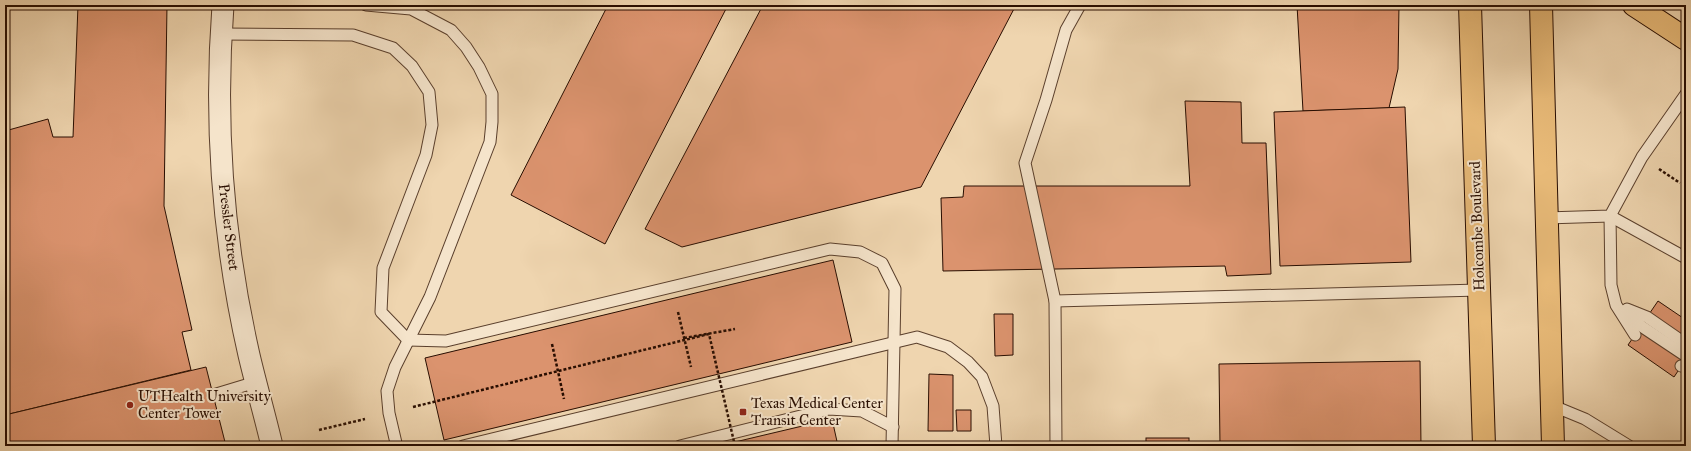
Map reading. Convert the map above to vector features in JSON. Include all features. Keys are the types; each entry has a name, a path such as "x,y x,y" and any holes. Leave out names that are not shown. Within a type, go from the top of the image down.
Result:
{"main road":[{"name":"Holcombe Boulevard","path":"1470,5 1484,446"},
{"path":"1541,5 1553,446"},
{"path":"1634,5 1686,40"}],"street":[{"name":"Pressler Street","path":"222,5 220,34 220,114 226,214 248,348 272,446"}],"lane":[{"path":"366,5 411,9 451,30 466,47 475,61 492,94 490,142 430,297 395,367 387,391 389,413 398,445"},
{"path":"1056,446 1055,300 1025,163 1046,100 1066,30 1080,5"},
{"path":"220,34 353,35 393,48 412,66 429,92 432,125 426,155 383,268 381,312 408,340 446,341 830,249 860,252 882,263 895,289 892,446"},
{"path":"1635,335 1616,305 1611,285 1610,216 1642,157 1686,94"},
{"path":"1546,218 1610,216 1686,258"},
{"path":"1055,300 1479,290"},
{"path":"1616,305 1647,317 1686,344"},
{"path":"1616,305 1684,363"},
{"path":"463,446 893,344 917,337 948,347 968,362 982,377 993,406 996,446"},
{"path":"213,395 256,382"},
{"path":"1551,405 1585,420 1628,446"},
{"path":"680,446 829,409 862,411 893,427"}],"path":[{"path":"1642,157 1680,183"},
{"path":"678,312 691,367"},
{"path":"413,407 558,370 735,329 684,338"},
{"path":"709,334 735,446"},
{"path":"552,344 564,399"},
{"path":"319,430 364,419"}],"building":[{"path":"78,5 167,5 164,206 192,330 182,332 191,370 5,415 5,131 48,119 53,137 73,137"},
{"path":"608,5 728,5 605,244 511,195"},
{"path":"763,5 1016,5 921,187 682,247 645,229"},
{"path":"1297,5 1399,5 1398,69 1389,108 1303,111"},
{"path":"1185,101 1241,102 1242,143 1266,143 1271,274 1227,276 1225,266 943,271 941,198 963,197 964,186 1190,186"},
{"path":"1405,107 1411,262 1280,266 1274,112"},
{"path":"833,260 852,342 444,440 425,358"},
{"path":"1658,301 1686,320 1686,359 1674,377 1628,345"},
{"path":"994,314 1013,314 1013,355 995,356"},
{"path":"1420,361 1421,446 1220,446 1219,364"},
{"name":"UTHealth University Center Tower","path":"206,367 226,446 5,446 5,415"},
{"path":"929,374 953,375 953,431 928,431"},
{"path":"956,410 971,410 971,431 957,431"},
{"path":"832,419 838,446 718,446"},
{"path":"1146,438 1189,438 1189,446 1146,446"}],"place":[{"name":"UTHealth University Center Tower","path":"130,405"},
{"name":"Texas Medical Center Transit Center","path":"743,412"}]}
